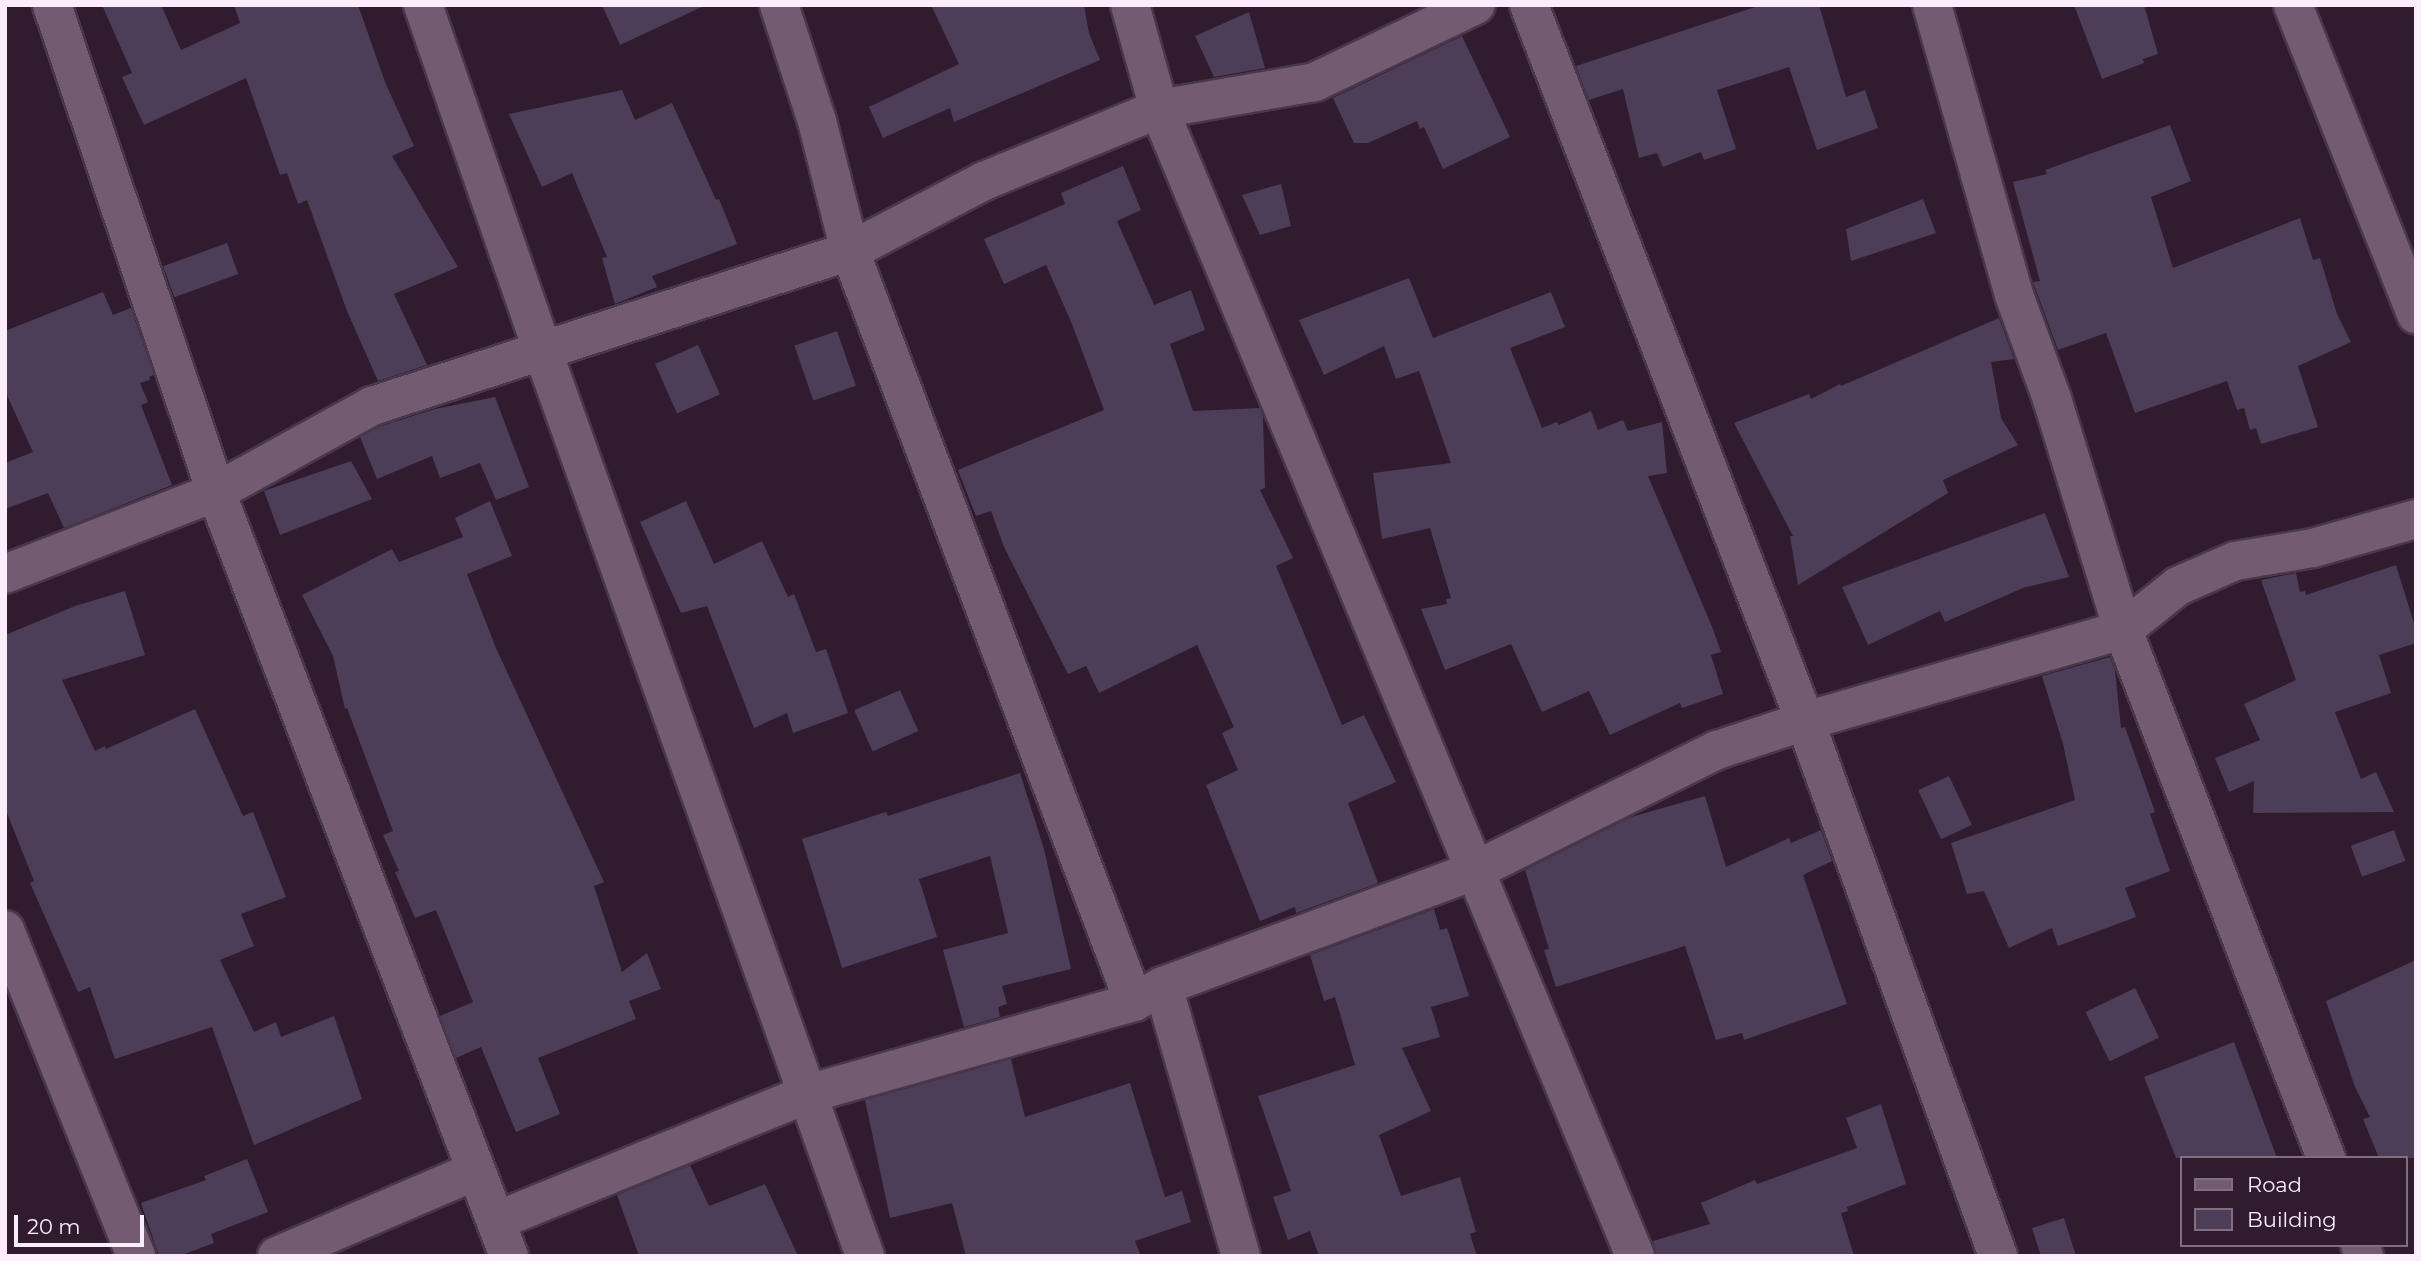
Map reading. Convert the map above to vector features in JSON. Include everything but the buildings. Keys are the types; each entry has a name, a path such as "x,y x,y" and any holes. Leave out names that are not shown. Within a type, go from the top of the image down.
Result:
{"street":[{"path":"52,5 216,492 502,1239 807,1094 1149,994 1476,870 1717,750 1805,721 2123,630 2178,586 2235,561 2313,548 2416,519"},
{"path":"424,5 543,352 864,1256"},
{"path":"779,5 817,121 850,251 1149,994 1241,1256"},
{"path":"1130,5 1159,109 1635,1256"},
{"path":"5,573 216,492 372,407 850,251 984,181 1159,109 1315,82 1476,5"},
{"path":"1529,5 1805,721 1998,1256"},
{"path":"1932,5 2014,295 2052,399 2123,630 2325,1156"},
{"path":"2293,5 2416,314"},
{"path":"5,930 136,1256"},
{"path":"277,1256 475,1171"}]}
